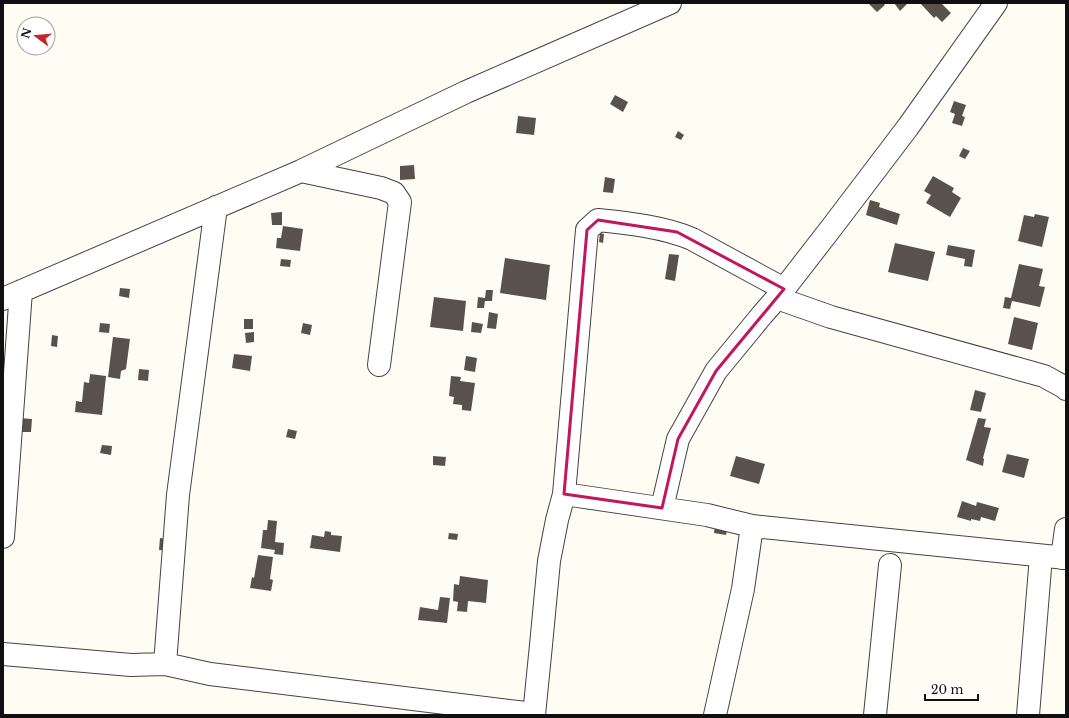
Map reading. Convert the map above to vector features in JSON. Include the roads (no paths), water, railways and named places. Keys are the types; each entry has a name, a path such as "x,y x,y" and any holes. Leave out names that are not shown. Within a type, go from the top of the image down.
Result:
{"street":[{"path":"3,537 12,295 301,171 466,92 670,3"},
{"path":"662,508 678,439 716,371 781,294 908,126 996,3"},
{"path":"301,171 381,188 394,193 400,202 379,365"},
{"path":"165,664 178,495 216,207"},
{"path":"3,654 131,665 165,664 210,674 534,714 542,646 549,561 564,494 587,230 598,220 615,221 677,232 692,239 781,294 832,317 1044,376 1066,389"},
{"path":"564,494 707,515 752,526 1056,557"},
{"path":"715,715 743,590 752,526"},
{"path":"1028,715 1056,557 1066,529"},
{"path":"875,715 890,564"}]}
